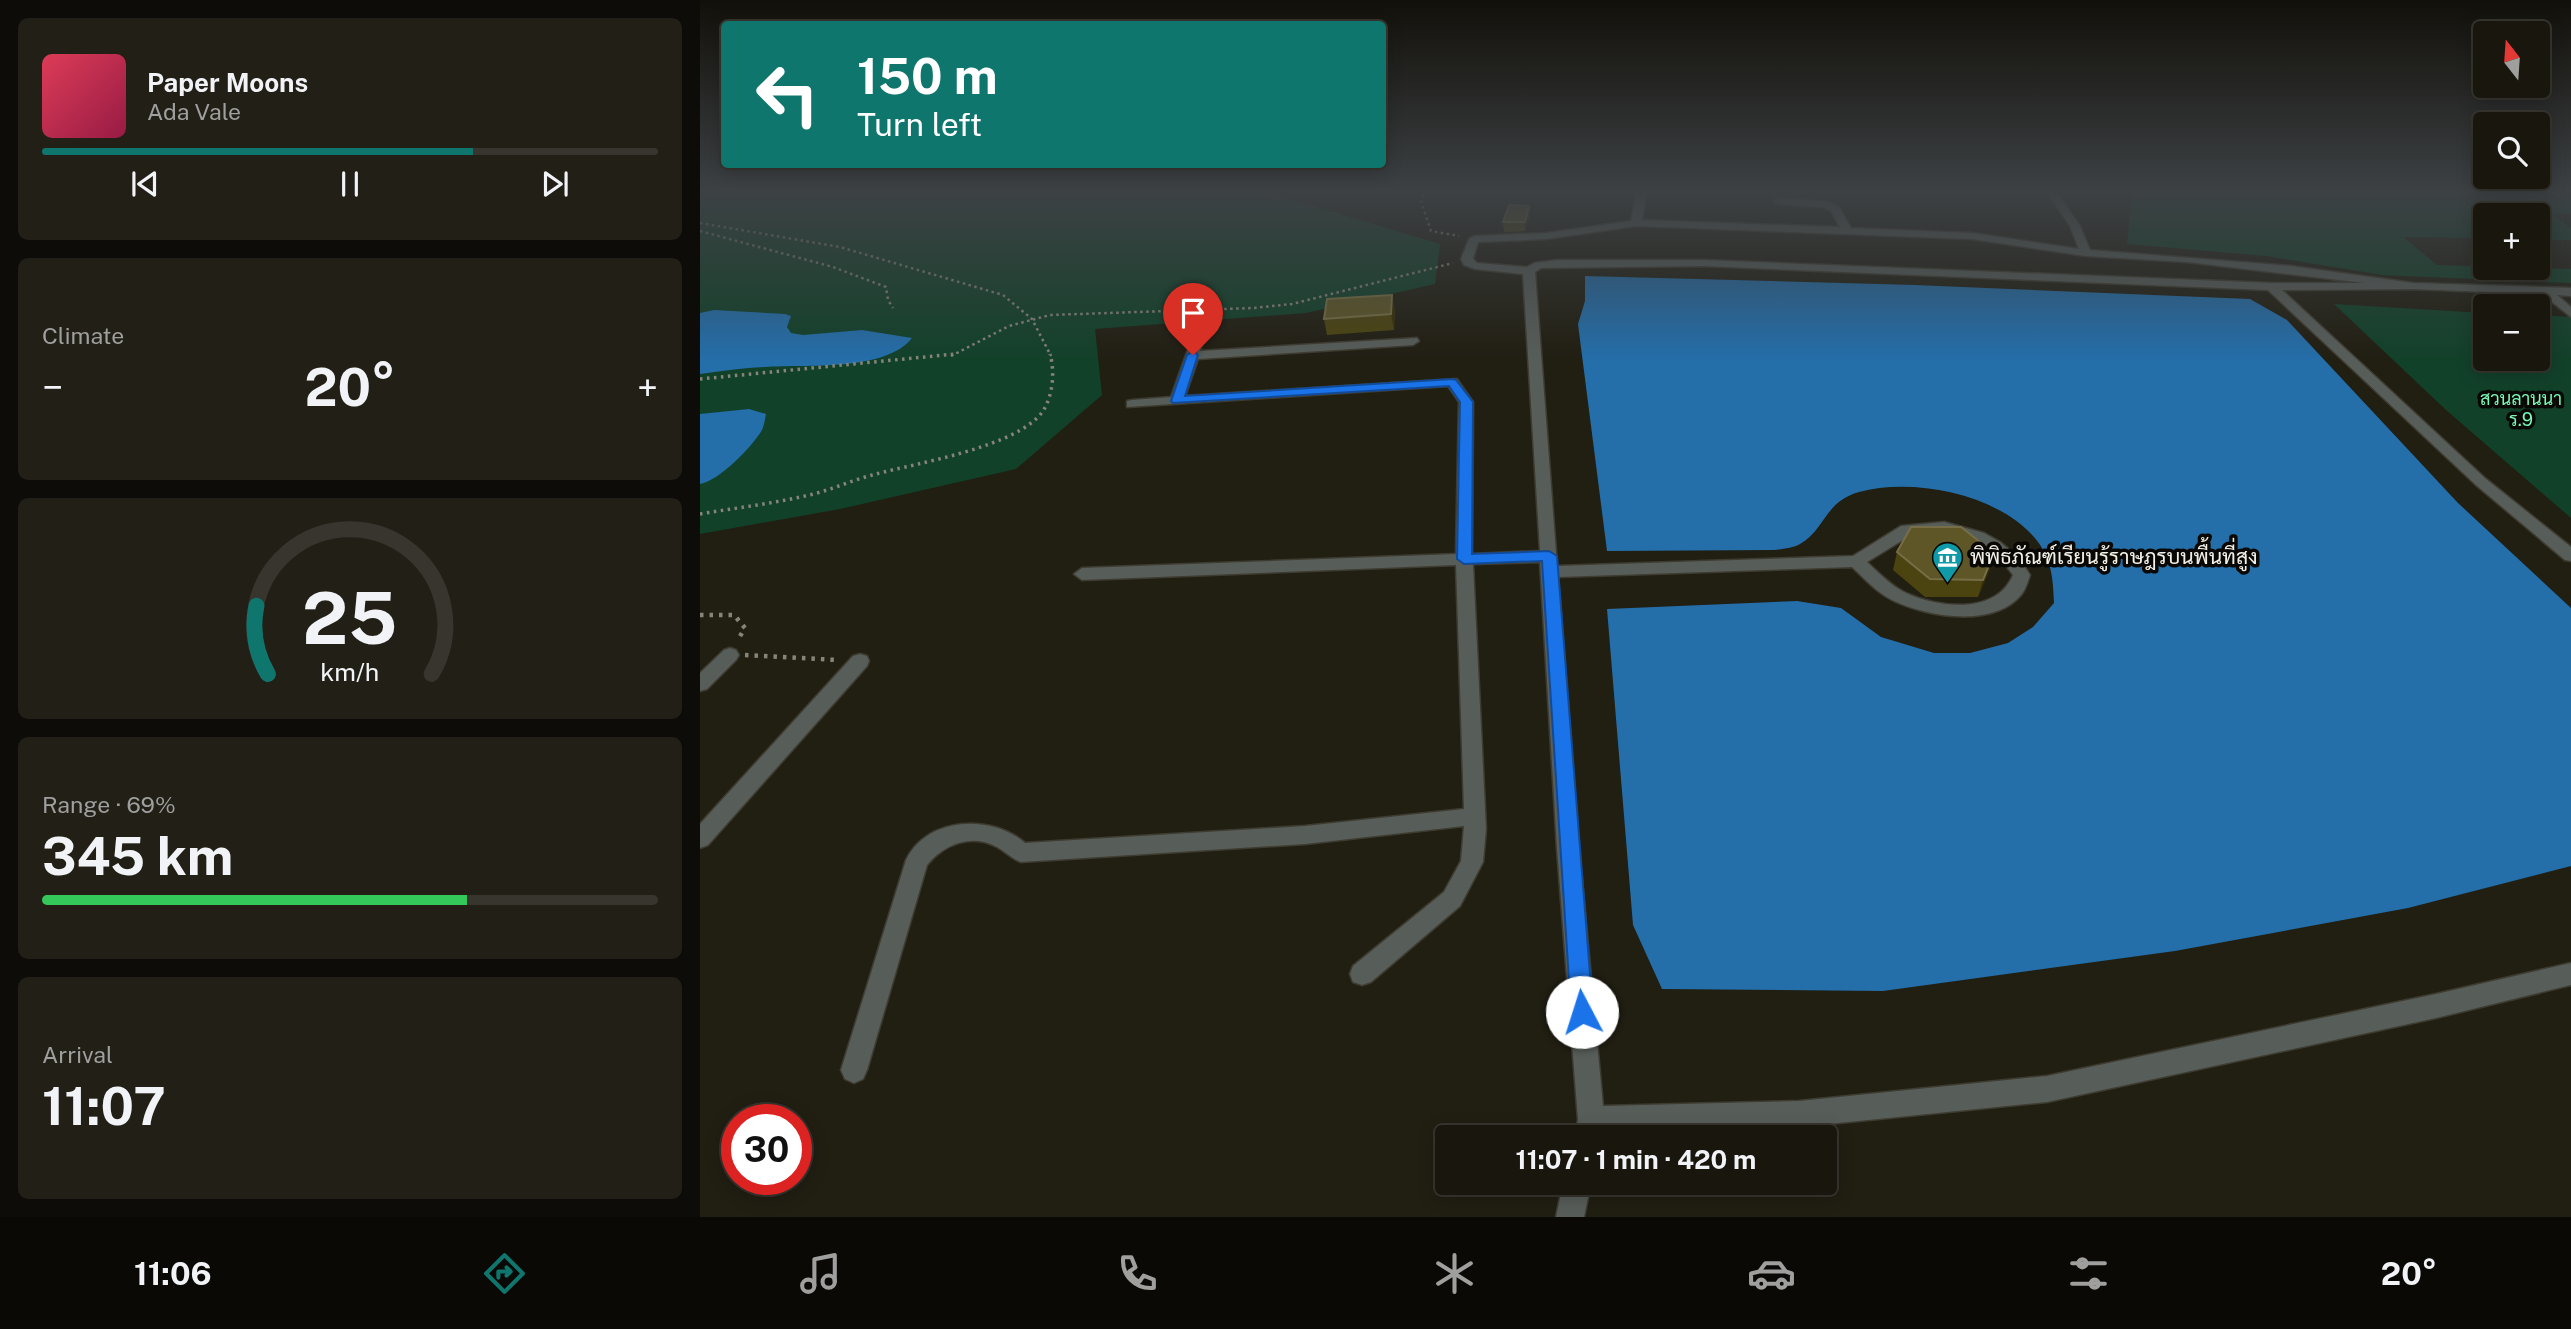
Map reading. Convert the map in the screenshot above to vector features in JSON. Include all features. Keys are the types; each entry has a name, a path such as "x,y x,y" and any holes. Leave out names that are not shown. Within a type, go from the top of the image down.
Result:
{"street":[{"path":"1471,247 1468,263 1491,269 1529,271 1538,265 1557,263 1704,262 2271,287 2413,286 2571,292"},
{"path":"2044,247 2086,253 2291,269 2413,286"},
{"path":"2083,247 2086,253"},
{"path":"1529,271 1589,1125"},
{"path":"2271,287 2481,482 2571,555"},
{"path":"2545,291 2571,313"},
{"path":"1177,401 1195,348 1413,341"},
{"path":"1132,404 1452,382 1466,402 1464,559 1474,816 1472,863 1452,900 1362,974"},
{"path":"1083,574 1464,559 1550,564 1856,561 1907,530 1944,527 1978,537 1994,546 2013,562 2022,575 2020,588 2011,599 1997,606 1947,609 1925,606 1899,596 1856,561"},
{"path":"700,684 730,655"},
{"path":"700,839 708,821 860,661"},
{"path":"855,1070 917,860 933,844 952,835 986,832 1013,845 1021,853 1241,841 1396,827 1474,816"},
{"path":"1645,1125 1799,1114 2047,1089 2436,1006 2571,974"},
{"path":"1570,1217 1575,1195"}],"path":[{"path":"757,247 833,267 886,287 888,300 893,308"},
{"path":"700,514 807,496 874,474 930,462 991,444 1021,428 1042,412 1050,394 1054,368 1049,350 1032,319 1003,295 839,247"},
{"path":"700,379 952,356 1009,326 1032,319 1062,314 1254,308 1292,304 1321,299 1450,263 1468,263"},
{"path":"700,615 734,615 745,628 730,655 860,661"}],"green space":[{"path":"700,247 1440,247 1435,284 1306,313 1095,329 1102,395 1016,469 840,509 700,534"},
{"path":"2160,247 2415,247 2437,265 2473,266 2473,279 2382,275 2267,256"},
{"path":"2550,268 2571,269 2571,283 2500,280 2550,280"},
{"name":"สวนลานนา ร.9","path":"2334,304 2473,312 2473,371 2550,371 2550,316 2571,317 2571,518 2446,410"}],"water":[{"path":"1585,276 1915,285 2250,299 2287,320 2458,503 2571,608 2571,866 2408,908 2175,951 1883,991 1662,989 1633,925 1607,609 1797,601 1841,608 1881,637 1934,653 1970,653 2008,643 2033,627 2054,603 2053,586 2043,549 2023,526 2003,512 1980,502 1931,489 1881,488 1847,496 1832,509 1809,538 1787,548 1607,551 1578,324 1585,301"},
{"path":"714,310 785,314 791,316 787,327 791,333 803,335 862,330 912,338 900,349 864,361 757,367 700,374 700,313"},
{"path":"749,409 766,414 762,430 734,462 716,477 700,484 700,414"}],"building":[{"path":"1392,295 1391,314 1324,319 1327,299"},
{"path":"1911,527 1961,527 1994,553 1983,580 1930,579 1897,552"}],"place":[{"name":"พิพิธภัณฑ์เรียนรู้ราษฎรบนพื้นที่สูง","path":"1947,584"}],"route":[{"path":"1193,355 1177,401 1452,382 1466,402 1464,559 1549,556 1582,1012"}]}
